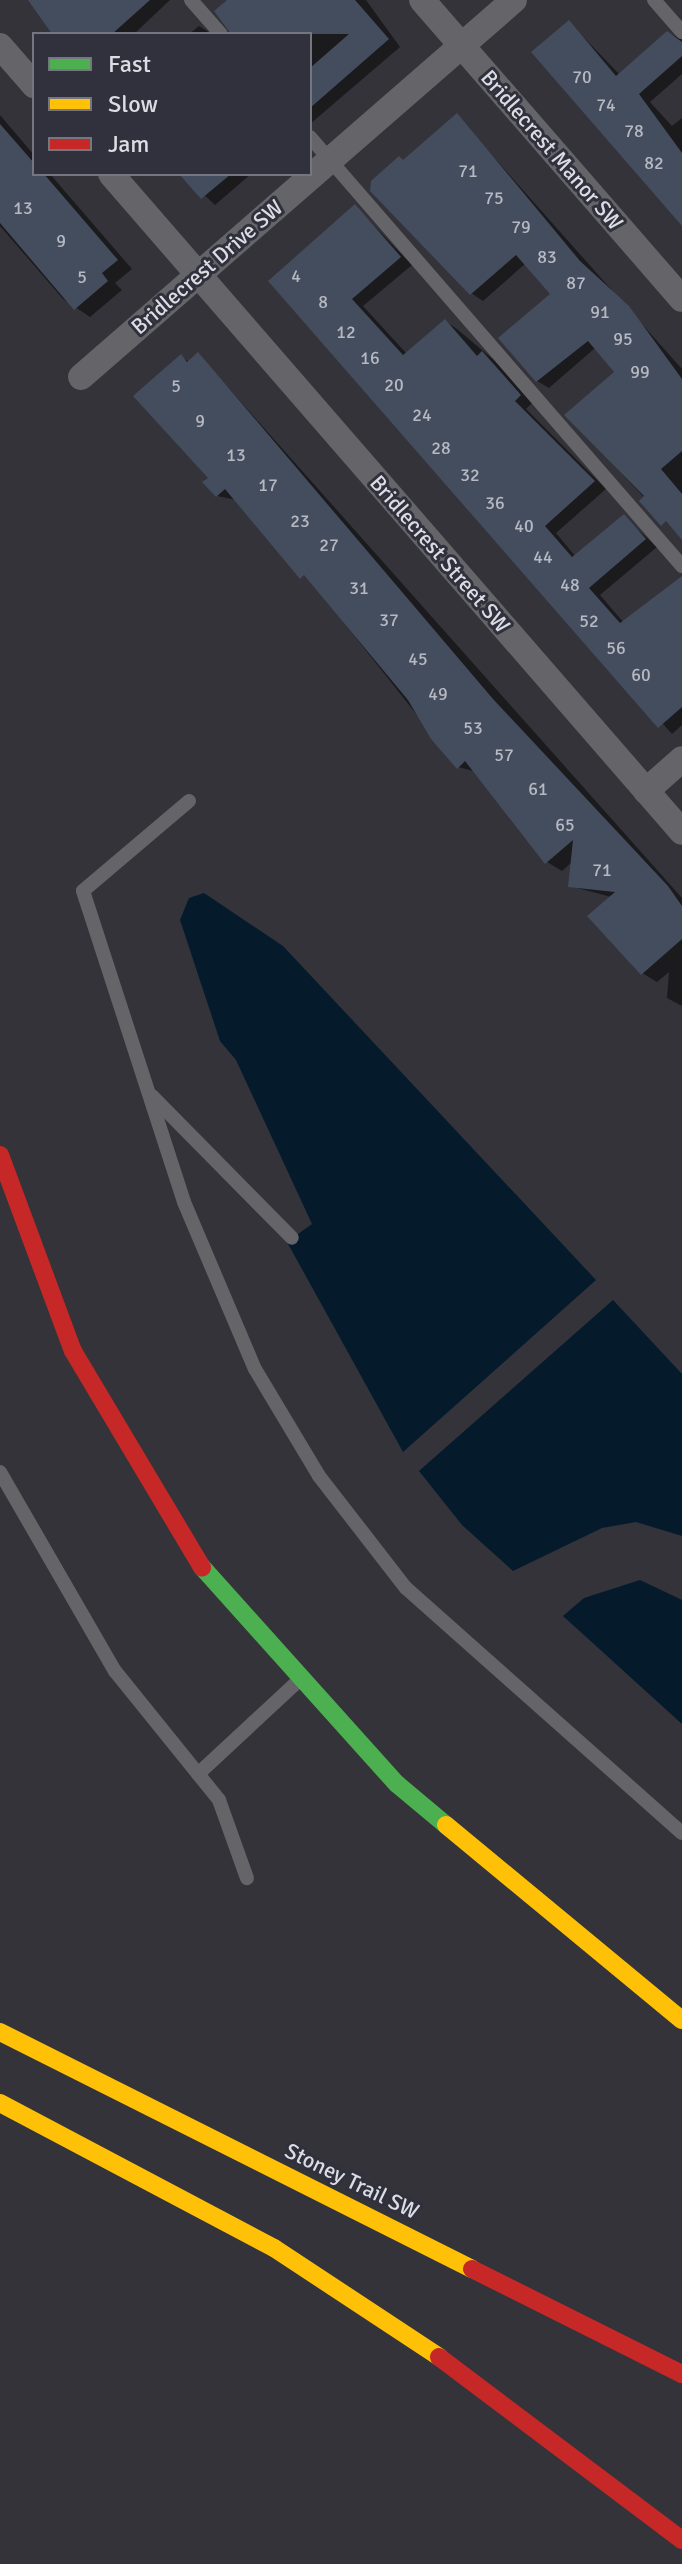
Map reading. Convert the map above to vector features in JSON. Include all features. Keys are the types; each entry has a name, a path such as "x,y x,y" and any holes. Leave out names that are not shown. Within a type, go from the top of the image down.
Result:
{"highway":[{"path":"0,1155 73,1351 138,1471 213,1585 297,1682 397,1784 682,2020"},
{"name":"Stoney Trail SW","path":"0,2032 682,2374"},
{"path":"0,2103 341,2290 527,2418 682,2540"}],"street":[{"name":"Bridlecrest Manor SW","path":"422,0 682,299"},
{"name":"Bridlecrest Drive SW","path":"312,176 514,0"},
{"path":"0,46 32,83"},
{"name":"Bridlecrest Street SW","path":"113,176 682,832"},
{"name":"Bridlecrest Drive SW","path":"81,377 312,176"},
{"path":"646,791 682,759"}],"lane":[{"path":"191,0 219,32"},
{"path":"654,0 682,32"},
{"path":"312,139 682,566"},
{"path":"189,801 83,891 189,1216 249,1356 327,1487 406,1588 682,1833"},
{"path":"148,1093 292,1238"},
{"path":"0,1472 108,1659 198,1774 240,1843 247,1878"},
{"path":"198,1774 297,1682"}],"water":[{"path":"204,893 283,946 596,1280 403,1452 287,1242 312,1224 236,1060 220,1041 180,920 189,898"},
{"path":"613,1300 682,1374 682,1536 636,1522 602,1528 513,1571 462,1525 419,1471"},
{"path":"640,1580 682,1600 682,1724 563,1616 584,1598"}],"building":[{"path":"28,0 150,0 114,32 51,32"},
{"path":"227,0 355,0 389,39 312,106 312,66 349,34 230,32 214,11"},
{"path":"569,20 616,76 667,31 682,42 682,56 639,94 682,153 682,226 531,52"},
{"path":"457,113 580,261 629,306 682,379 682,451 661,469 682,494 682,540 666,521 661,526 639,501 644,496 564,415 614,372 588,341 536,382 498,338 550,294 516,255 470,295 370,191 371,181 399,156 403,160"},
{"path":"0,124 32,161 32,176 46,176 118,260 102,273 108,281 74,310 0,223"},
{"path":"181,176 229,176 201,199"},
{"path":"355,204 401,257 352,299 403,355 445,319 477,356 482,351 521,395 515,401 595,481 545,526 572,557 624,514 646,539 589,588 620,623 682,576 682,707 658,728 268,281"},
{"path":"198,352 493,699 668,886 682,906 682,939 641,975 587,916 615,892 568,887 573,840 545,864 465,761 457,769 431,739 408,700 304,575 300,579 225,489 216,497 202,482 208,478 133,396 181,354 187,362"}],"traffic: fast":[{"path":"202,1567 397,1784 446,1825"}],"traffic: slow":[{"path":"446,1825 682,2020"},
{"path":"0,2032 472,2269"},
{"path":"0,2103 274,2248 439,2357"}],"traffic: jam":[{"path":"0,1155 73,1351 202,1567"},
{"path":"472,2269 682,2374"},
{"path":"439,2357 682,2540"}]}
